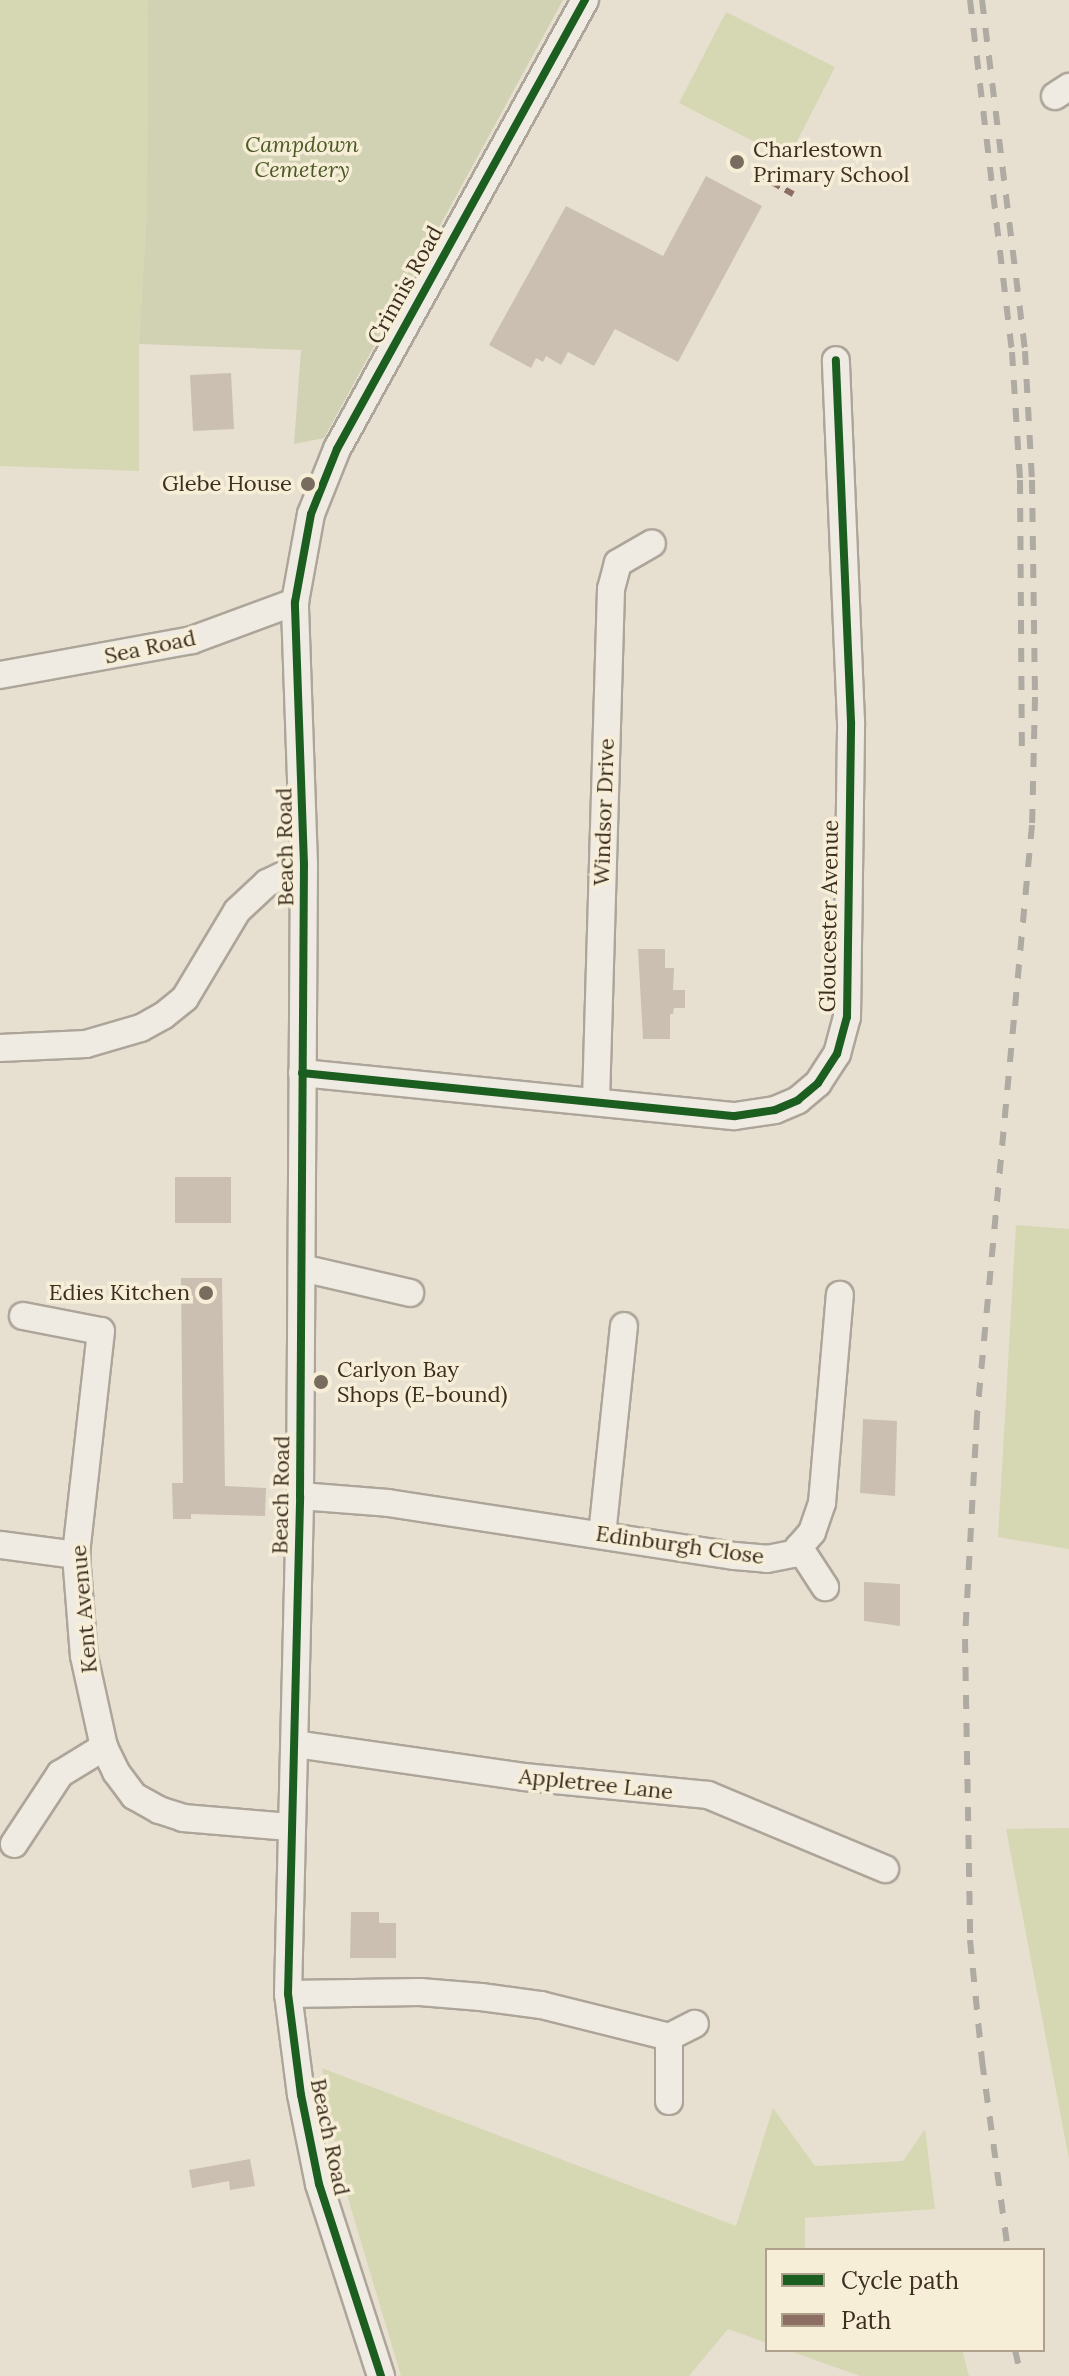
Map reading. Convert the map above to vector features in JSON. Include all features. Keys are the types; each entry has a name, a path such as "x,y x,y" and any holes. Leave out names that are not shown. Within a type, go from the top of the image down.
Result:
{"street":[{"name":"Crinnis Road","path":"295,602 311,514 337,449 585,0"},
{"name":"Gloucester Avenue","path":"302,1073 735,1116 756,1114 798,1100 818,1083 837,1054 847,1017 851,722 836,360"},
{"name":"Windsor Drive","path":"596,1101 611,589 618,563 652,543"},
{"name":"Sea Road","path":"0,675 192,640 295,602"},
{"name":"Beach Road","path":"295,602 304,865 302,1268 288,1994 301,2095 319,2184 381,2376"},
{"path":"0,1048 86,1044 141,1028 163,1016 185,998 237,911 267,883 304,865"},
{"path":"302,1268 410,1293"},
{"name":"Edinburgh Close","path":"300,1496 388,1503 767,1559 793,1554 812,1532 822,1503 840,1295"},
{"name":"Kent Avenue","path":"23,1316 101,1331 76,1555 84,1656 104,1747 116,1772 134,1796 159,1810 183,1818 290,1827"},
{"path":"602,1535 624,1326"},
{"path":"0,1545 76,1555"},
{"path":"799,1547 825,1587"},
{"name":"Appletree Lane","path":"295,1744 524,1777 708,1795 885,1869"},
{"path":"14,1844 60,1774 104,1747"},
{"path":"288,1994 420,1992 481,1997 541,2005 669,2037 695,2024"},
{"path":"669,2037 669,2101"}],"green space":[{"path":"0,0 148,0 147,208 139,344 139,471 0,466"},
{"name":"Campdown Cemetery","path":"148,0 563,0 324,438 294,444 301,350 139,344 147,208"},
{"path":"726,12 835,67 788,159 679,103"},
{"path":"1016,1225 1069,1229 1069,1549 998,1537"},
{"path":"1069,1828 1069,2159 1006,1829"},
{"path":"322,2068 736,2226 773,2108 815,2166 903,2161 925,2129 935,2209 805,2218 805,2248 765,2248 765,2342 728,2329 689,2376 401,2376 339,2168"},
{"path":"793,2352 963,2352 969,2376 860,2376"}],"building":[{"path":"706,176 762,206 678,362 615,329 594,366 568,352 561,365 546,356 543,362 536,358 531,368 489,345 566,206 663,256"},
{"path":"231,373 234,429 193,431 190,375"},
{"path":"638,949 665,949 665,968 674,968 673,990 685,990 685,1008 674,1008 673,1014 670,1014 670,1039 643,1039"},
{"path":"175,1177 231,1177 231,1223 175,1223"},
{"path":"181,1278 222,1278 225,1486 266,1488 265,1516 191,1514 191,1519 173,1519 172,1483 183,1483"},
{"path":"863,1419 897,1421 895,1496 860,1493"},
{"path":"864,1582 900,1584 900,1626 864,1621"},
{"path":"351,1912 379,1912 379,1923 396,1923 396,1958 350,1958"},
{"path":"250,2159 255,2186 230,2190 229,2181 192,2188 189,2170"}],"railway":[{"path":"970,0 1012,352 1020,480 1022,751"},
{"path":"982,0 1025,351 1032,480 1035,697 1032,825 977,1416 965,1639 970,1940 982,2061 1008,2248"},
{"path":"1015,2352 1021,2376"}],"marked path":[{"path":"754,172 793,194"}],"cycle path":[{"path":"381,2376 319,2184 301,2095 288,1994 300,1496 304,865 295,602 311,514 337,449 585,0"},
{"path":"302,1073 735,1116 775,1110 798,1100 818,1083 837,1054 847,1017 851,722 836,360"}],"place":[{"name":"Charlestown Primary School","path":"737,162"},
{"name":"Glebe House","path":"308,484"},
{"name":"Edies Kitchen","path":"206,1293"},
{"name":"Carlyon Bay Shops (E-bound)","path":"321,1382"}]}
